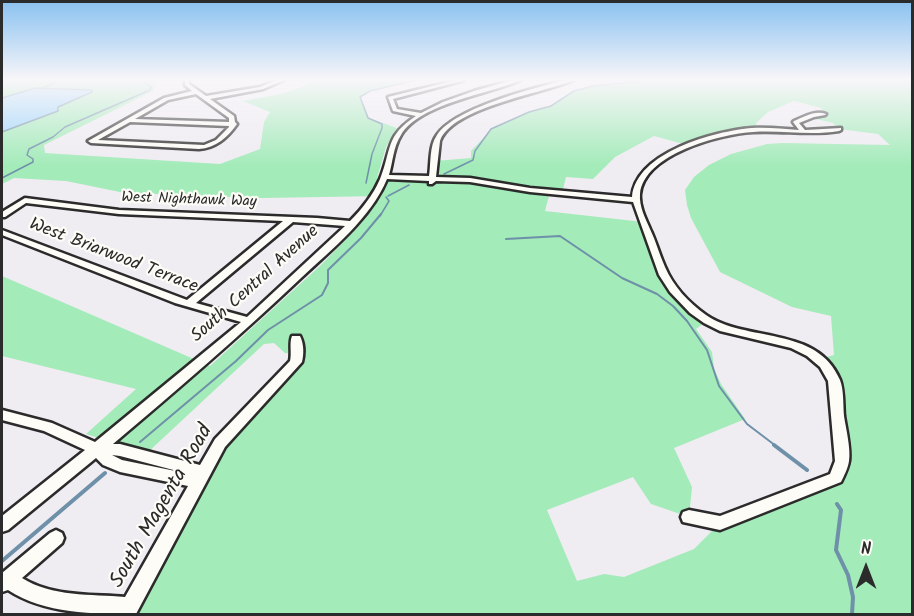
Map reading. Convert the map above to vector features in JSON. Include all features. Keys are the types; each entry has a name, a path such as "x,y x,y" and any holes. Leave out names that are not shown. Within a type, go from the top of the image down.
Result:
{"street":[{"path":"148,109 91,141 209,147 221,139 234,124"},
{"path":"221,109 232,117 234,124"},
{"path":"395,109 421,115"},
{"name":"South Central Avenue","path":"2,525 154,402 248,321 352,224 381,185 396,136 406,125 421,115 437,109"},
{"path":"432,180 438,138 452,123 485,109"},
{"path":"802,130 796,122 813,115 823,114"},
{"path":"128,120 234,124"},
{"path":"689,517 720,523 837,478 842,461 834,381 829,369 809,351 781,341 716,325 700,316 671,286 661,270 636,200 637,191 646,172 687,145 736,132 839,129"},
{"path":"381,185 432,180 496,184 530,190 636,200"},
{"name":"West Nighthawk Way","path":"2,215 25,201 119,212 291,219 352,224"},
{"path":"188,304 291,219"},
{"name":"West Briarwood Terrace","path":"2,232 188,304 248,321"},
{"name":"South Magenta Road","path":"128,611 220,443 296,362 298,347 296,339"},
{"path":"5,420 47,427 97,448 120,450 200,477"},
{"path":"97,448 108,462 144,473 200,477"},
{"path":"144,473 155,461"},
{"path":"56,538 4,582 47,600 128,611"}],"green space":[{"path":"2,109 117,109 44,145 45,153 220,164 260,149 264,122 270,112 262,109 365,109 369,118 397,128 386,147 377,178 432,180 435,161 471,158 471,151 493,128 541,109 776,109 768,112 756,123 759,130 736,132 687,145 654,136 615,157 593,179 566,177 562,193 550,192 545,211 643,222 671,286 707,321 696,329 712,352 714,369 721,384 745,419 674,448 692,487 689,517 651,504 633,477 547,510 577,581 604,574 624,577 694,549 720,523 836,478 834,381 819,359 834,355 831,316 792,307 720,272 691,218 685,190 694,177 709,165 731,154 767,144 890,145 878,134 839,129 833,123 807,117 823,114 822,109 912,109 912,614 126,614 203,472 298,354 285,353 274,343 264,344 147,453 86,434 136,389 2,356 2,276 210,366 320,266 357,228 381,196 262,198 175,195 120,192 66,181 14,178 2,184"}],"water":[{"path":"2,109 58,109 58,111 2,132"}],"waterway":[{"path":"2,178 33,162 33,159 27,155 29,149 53,137 65,127 107,109"},
{"path":"364,109 368,118 382,124 366,183"},
{"path":"444,174 473,160 475,151 491,129 541,109"},
{"path":"388,196 409,185"},
{"path":"380,216 389,201 386,197"},
{"path":"140,442 236,361 268,330 322,295 328,283 328,270 361,238 381,214"},
{"path":"506,239 560,236 622,278 657,294 673,306 687,321 707,350 719,386 747,424 776,446"},
{"path":"774,445 807,470"},
{"path":"2,561 105,473"},
{"path":"837,504 841,510 836,550 848,575 853,597 852,614"}]}
